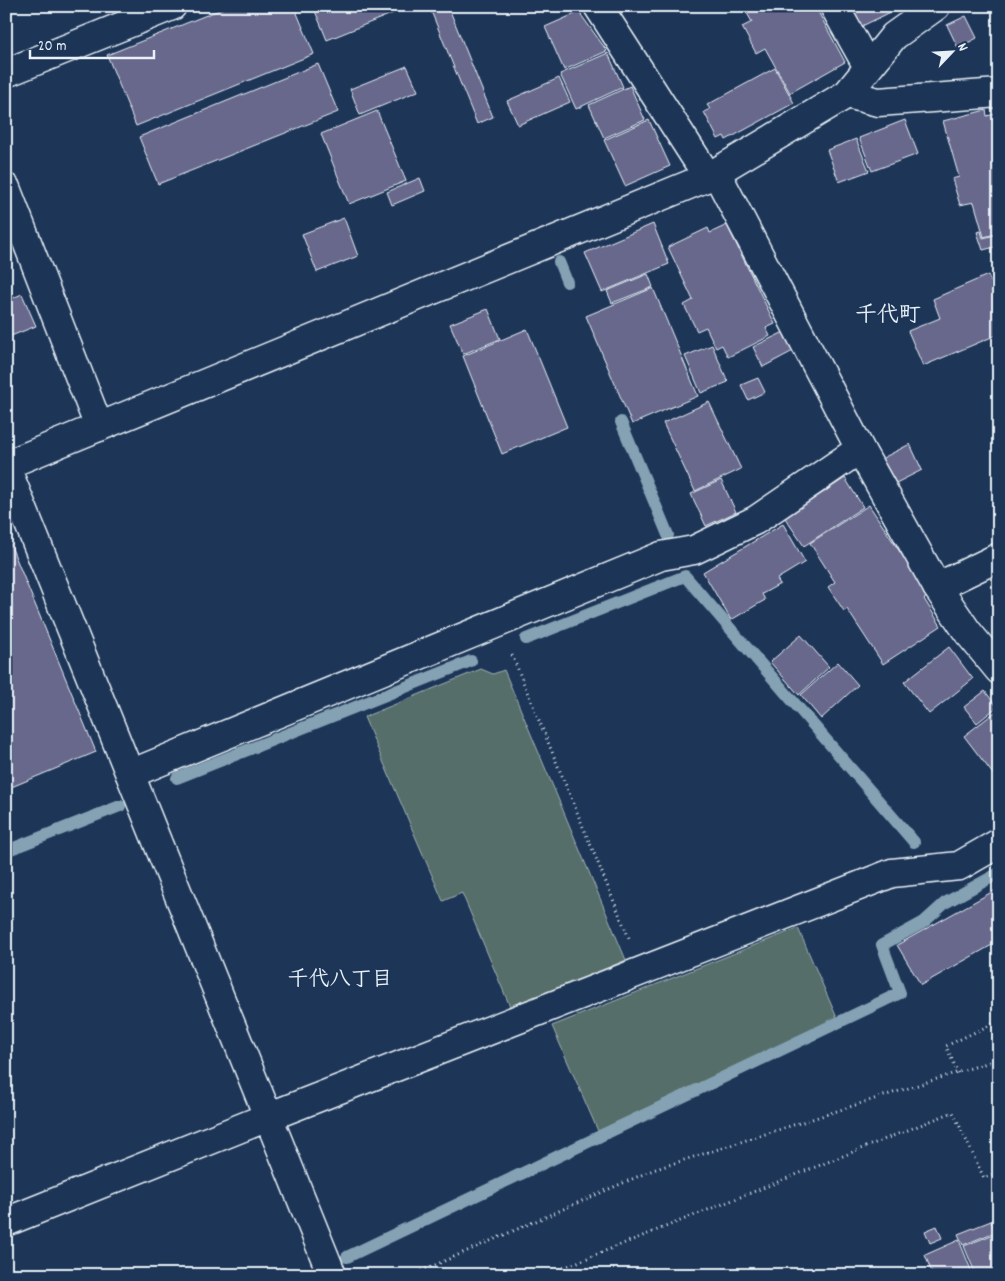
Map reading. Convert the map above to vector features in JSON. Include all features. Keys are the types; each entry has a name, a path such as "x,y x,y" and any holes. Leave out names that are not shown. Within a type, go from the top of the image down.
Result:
{"street":[{"path":"6,73 172,6"},
{"path":"598,6 712,174 860,449 937,587 967,631 999,670"},
{"path":"834,6 868,67"},
{"path":"332,1275 6,466 712,174 847,94 894,36 936,6"},
{"path":"847,94 878,102 999,93"},
{"path":"6,188 100,427"},
{"path":"130,774 661,556 694,550 756,520 860,449"},
{"path":"937,587 999,557"},
{"path":"6,1222 268,1117 892,873 960,866 999,843"}],"path":[{"path":"498,622 642,970"},
{"path":"958,1073 946,1046 996,1022"},
{"path":"412,1275 653,1170 999,1060"},
{"path":"545,1275 952,1112 984,1178 999,1172"}],"green space":[{"path":"481,669 493,674 504,670 626,960 511,1009 462,893 443,901 364,717"},
{"path":"798,928 837,1018 598,1131 552,1026"}],"building":[{"path":"229,6 294,6 314,54 136,126 107,55"},
{"path":"313,6 411,6 327,40"},
{"path":"429,6 448,6 493,117 477,124"},
{"path":"743,6 815,6 845,62 790,93 765,48 756,53 742,27 752,22"},
{"path":"850,6 896,6 897,9 860,27"},
{"path":"579,12 607,51 564,70 545,27"},
{"path":"966,16 977,38 958,48 947,25"},
{"path":"608,53 623,87 576,109 560,74"},
{"path":"318,64 338,112 158,184 139,137"},
{"path":"407,66 418,91 360,115 350,89"},
{"path":"775,68 794,103 726,140 724,136 718,139 704,112 710,109 707,105"},
{"path":"559,78 570,102 518,125 507,101"},
{"path":"630,86 645,120 604,138 589,105"},
{"path":"986,110 987,116 999,113 999,233 984,237 974,202 960,205 952,179 959,177 943,121"},
{"path":"377,111 406,181 349,204 321,134"},
{"path":"649,120 670,166 625,186 604,140"},
{"path":"905,120 918,154 872,171 859,138"},
{"path":"856,139 869,171 839,182 827,150"},
{"path":"420,178 425,191 392,205 387,192"},
{"path":"344,218 358,256 317,272 302,234"},
{"path":"653,224 669,264 602,292 585,253"},
{"path":"727,225 775,324 766,328 770,336 728,357 722,345 716,348 706,327 697,331 684,305 693,300 668,247 708,228 710,233"},
{"path":"981,231 983,238 999,234 999,246 983,250 977,232"},
{"path":"648,274 653,287 612,303 607,291"},
{"path":"988,275 999,299 999,334 923,366 908,331 940,318 933,299"},
{"path":"653,288 698,396 632,424 586,316"},
{"path":"22,294 36,326 6,338 6,301"},
{"path":"488,309 500,339 463,354 450,324"},
{"path":"527,329 567,427 502,454 463,356"},
{"path":"784,332 793,351 763,367 753,347"},
{"path":"712,345 728,382 701,393 685,356"},
{"path":"758,378 765,392 748,400 741,385"},
{"path":"709,402 741,469 695,491 663,423"},
{"path":"910,444 922,470 894,484 881,459"},
{"path":"845,478 863,507 804,546 785,518"},
{"path":"721,480 736,512 706,526 691,494"},
{"path":"869,505 929,596 924,599 941,626 883,664 847,609 844,611 828,587 835,582 810,543"},
{"path":"783,524 805,562 777,579 780,584 762,594 765,600 731,620 703,572"},
{"path":"6,534 96,752 9,788 6,781"},
{"path":"801,635 829,667 799,695 770,662"},
{"path":"949,647 973,679 929,714 904,682"},
{"path":"838,662 858,685 821,719 801,695"},
{"path":"985,691 997,707 977,723 964,707"},
{"path":"999,709 999,782 964,736"},
{"path":"6,810 13,824 6,827"},
{"path":"999,888 999,941 921,985 897,945"},
{"path":"991,1221 995,1232 963,1245 958,1234"},
{"path":"937,1226 942,1238 930,1243 925,1231"},
{"path":"999,1232 999,1275 976,1275 964,1246"},
{"path":"959,1240 973,1275 933,1275 925,1255"}],"waterway":[{"path":"559,262 567,282"},
{"path":"621,422 668,535"},
{"path":"526,639 685,576 914,842"},
{"path":"177,778 471,661"},
{"path":"6,851 120,806"},
{"path":"347,1257 900,993 882,945 924,922 945,903 999,873"}],"district":[{"name":"千代町","path":"888,313"},
{"name":"千代八丁目","path":"340,978"}]}
